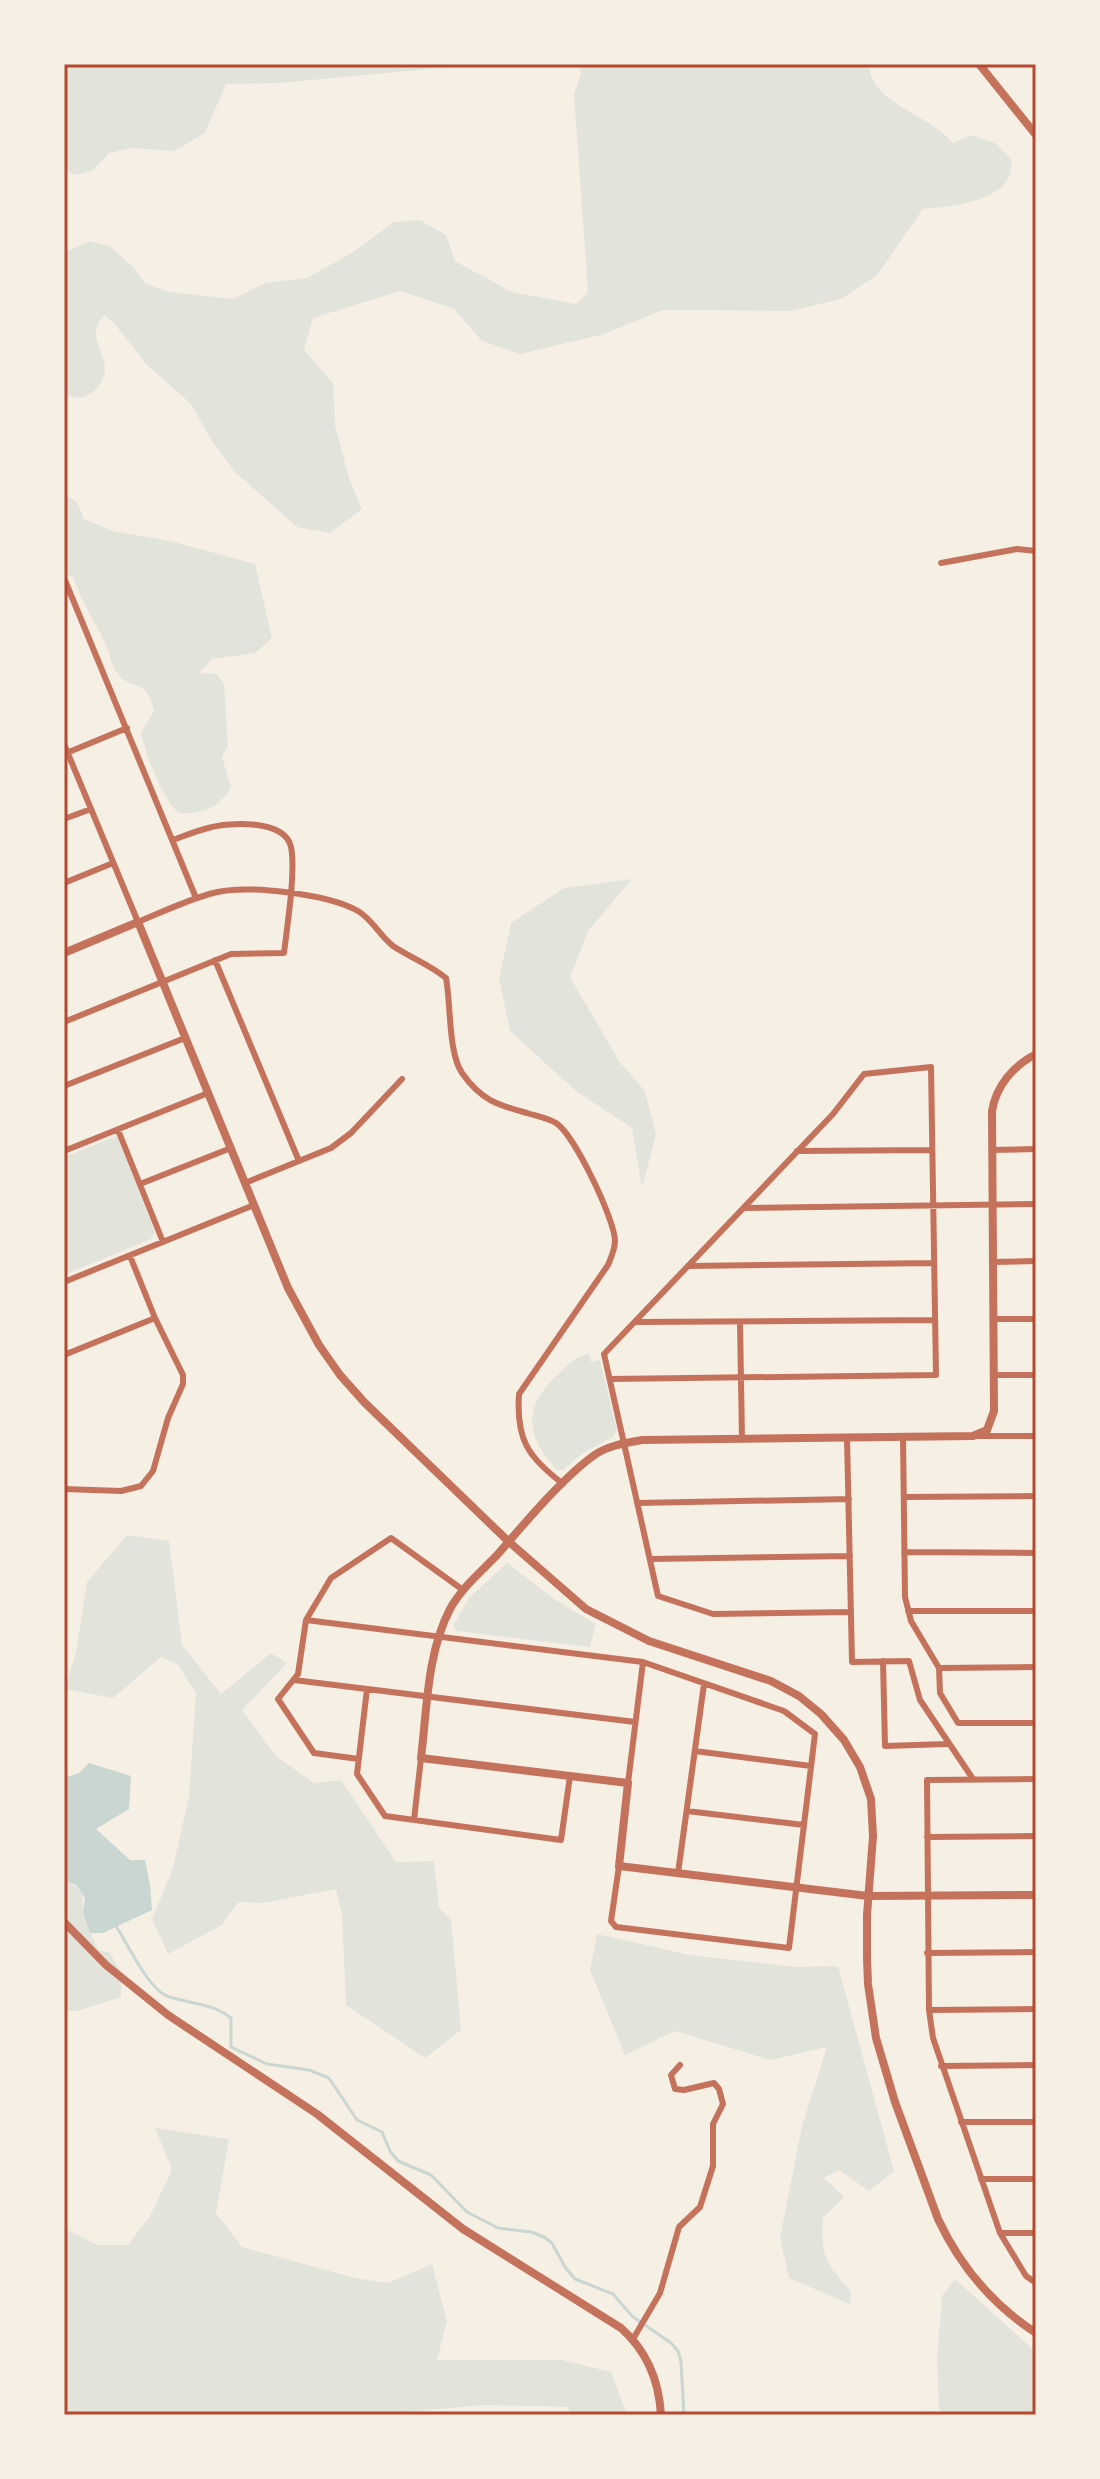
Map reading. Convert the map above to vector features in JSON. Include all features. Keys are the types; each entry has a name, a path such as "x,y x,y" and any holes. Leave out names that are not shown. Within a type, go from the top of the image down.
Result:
{"street":[{"path":"979,64 1036,135"},
{"path":"941,563 1017,549 1036,551"},
{"path":"64,578 196,898"},
{"path":"66,754 127,728"},
{"path":"64,744 302,1317 340,1375 508,1541 586,1609 649,1641 771,1681 799,1696 821,1714 844,1740 860,1767 871,1799 873,1836 868,1896 868,1984 876,2038 895,2102 938,2219 958,2256 999,2305 1036,2333"},
{"path":"64,819 91,809"},
{"path":"64,1022 231,954 284,953 291,846 285,835 273,827 226,825 206,828 173,840"},
{"path":"64,883 113,863"},
{"path":"64,953 196,898 230,891 289,893 327,899 361,912 382,938 405,954 430,964 446,978 460,1070 482,1098 552,1120 564,1128 577,1147 611,1223 615,1243 608,1265 519,1394 517,1418 523,1444 540,1466 563,1484"},
{"path":"215,960 299,1161"},
{"path":"64,1086 185,1038"},
{"path":"973,1436 985,1431 993,1420 992,1111 997,1093 1015,1068 1036,1054"},
{"path":"610,1379 936,1375 931,1067 864,1074 833,1114 604,1354 658,1596 713,1614 851,1612"},
{"path":"245,1183 331,1148 351,1133 402,1079"},
{"path":"64,1151 208,1093"},
{"path":"118,1130 163,1242"},
{"path":"140,1184 231,1148"},
{"path":"991,1150 1036,1149"},
{"path":"797,1151 932,1150"},
{"path":"743,1208 1036,1204"},
{"path":"64,1282 254,1205"},
{"path":"64,1489 132,1490 141,1486 153,1471 159,1442 184,1379 130,1256"},
{"path":"993,1262 1036,1261"},
{"path":"688,1266 934,1263"},
{"path":"64,1355 155,1318"},
{"path":"993,1319 1036,1319"},
{"path":"635,1322 935,1320"},
{"path":"740,1322 742,1439"},
{"path":"994,1375 1036,1375"},
{"path":"414,1820 429,1697 440,1637 450,1610 463,1590 508,1541 592,1457 624,1443 642,1440 1036,1436"},
{"path":"903,1437 905,1597 908,1611 939,1668 940,1693 958,1723 1036,1723"},
{"path":"847,1438 852,1662 909,1661 920,1700 973,1779"},
{"path":"904,1497 1036,1496"},
{"path":"637,1503 849,1499"},
{"path":"359,1759 314,1753 278,1699 298,1674 306,1620 331,1578 391,1538 463,1590"},
{"path":"904,1552 1036,1553"},
{"path":"650,1559 850,1556"},
{"path":"908,1611 1036,1611"},
{"path":"306,1620 643,1662 784,1711 815,1734 789,1948 616,1927 611,1921 643,1662"},
{"path":"883,1661 885,1746 947,1744"},
{"path":"939,1668 1036,1667"},
{"path":"294,1680 635,1722"},
{"path":"678,1873 704,1684"},
{"path":"367,1689 357,1774 385,1816 561,1840 570,1776"},
{"path":"695,1751 811,1766"},
{"path":"421,1758 628,1783"},
{"path":"1036,1779 927,1780 929,2010 941,2066 1000,2233 1026,2276 1036,2283"},
{"path":"687,1811 804,1825"},
{"path":"927,1837 1036,1836"},
{"path":"619,1866 868,1896 1036,1895"},
{"path":"64,1922 119,1977 168,2015 317,2114 463,2229 636,2336 654,2376 661,2415"},
{"path":"927,1953 1036,1952"},
{"path":"929,2010 1036,2009"},
{"path":"636,2336 660,2293 679,2227 700,2207 713,2166 713,2124 723,2104 719,2089 714,2083 675,2089 671,2075 680,2065"},
{"path":"941,2066 1036,2065"},
{"path":"961,2122 1036,2122"},
{"path":"981,2179 1036,2179"},
{"path":"1000,2233 1036,2233"}],"shaded area":[{"path":"67,64 481,64 280,83 226,84 205,133 174,151 132,148 109,153 92,171 74,175 64,168 64,67"},
{"path":"578,64 870,64 878,88 944,133 953,143 970,135 995,143 1012,160 1010,175 1001,187 981,199 923,209 877,275 841,299 789,311 663,310 604,334 520,354 482,341 454,309 400,291 313,318 304,350 333,383 335,426 349,478 362,509 330,533 297,527 234,471 191,404 146,364 105,315 96,328 105,368 101,382 83,397 64,395 64,253 89,241 110,246 146,284 169,292 233,299 265,283 307,278 353,252 394,222 420,220 446,235 455,261 512,292 576,304 588,292 574,95 581,73"},
{"path":"64,494 77,502 84,519 113,531 171,541 255,564 272,638 255,653 212,659 199,673 217,674 224,684 228,746 222,757 231,787 209,809 178,813 155,775 141,733 154,711 151,700 143,689 118,674 73,577 64,574"},
{"path":"632,879 588,931 570,977 619,1061 645,1091 656,1134 642,1188 632,1128 576,1091 510,1031 499,979 511,923 564,888"},
{"path":"117,1136 155,1232 151,1239 64,1275 64,1157"},
{"path":"589,1354 591,1362 600,1360 617,1430 613,1437 583,1453 563,1470 557,1470 539,1447 532,1424 533,1413 537,1401 554,1378 574,1360"},
{"path":"127,1535 169,1541 182,1645 221,1694 271,1653 287,1663 242,1710 276,1756 314,1783 341,1780 396,1862 434,1861 439,1908 451,1919 461,2030 425,2058 346,2005 342,1914 336,1889 263,1903 238,1902 222,1925 168,1954 152,1919 173,1868 189,1796 196,1693 178,1665 161,1657 113,1698 65,1689 76,1652 87,1582"},
{"path":"507,1563 554,1599 596,1624 590,1647 456,1631 453,1626 469,1598"},
{"path":"89,1763 131,1776 129,1809 96,1829 130,1860 145,1860 150,1885 152,1910 103,1933 90,1933 83,1912 85,1898 76,1885 64,1880 64,1778 79,1773"},
{"path":"64,1880 82,1895 85,1918 98,1950 109,1952 122,1973 121,1997 77,2011 64,2011"},
{"path":"597,1934 690,1955 796,1967 838,1966 894,2171 869,2191 839,2170 824,2178 844,2197 823,2218 823,2242 830,2266 851,2291 850,2304 789,2278 780,2238 802,2126 827,2047 771,2060 675,2031 625,2055 590,1970"},
{"path":"155,2128 229,2139 216,2213 242,2247 355,2278 388,2283 432,2264 447,2321 437,2360 562,2360 611,2372 627,2415 570,2415 568,2407 486,2405 367,2415 64,2415 64,2228 97,2245 128,2245 150,2216 172,2170"},
{"path":"955,2279 1036,2352 1036,2415 950,2415 939,2410 937,2359 942,2296"}],"waterway":[{"path":"116,1926 146,1975 160,1991 167,1996 216,2009 231,2018 231,2047 267,2064 309,2070 329,2078 357,2120 382,2132 398,2161 431,2175 467,2212 498,2228 531,2232 544,2237 552,2243 575,2279 613,2294 632,2316 671,2343 678,2351 681,2362 684,2415"}]}
